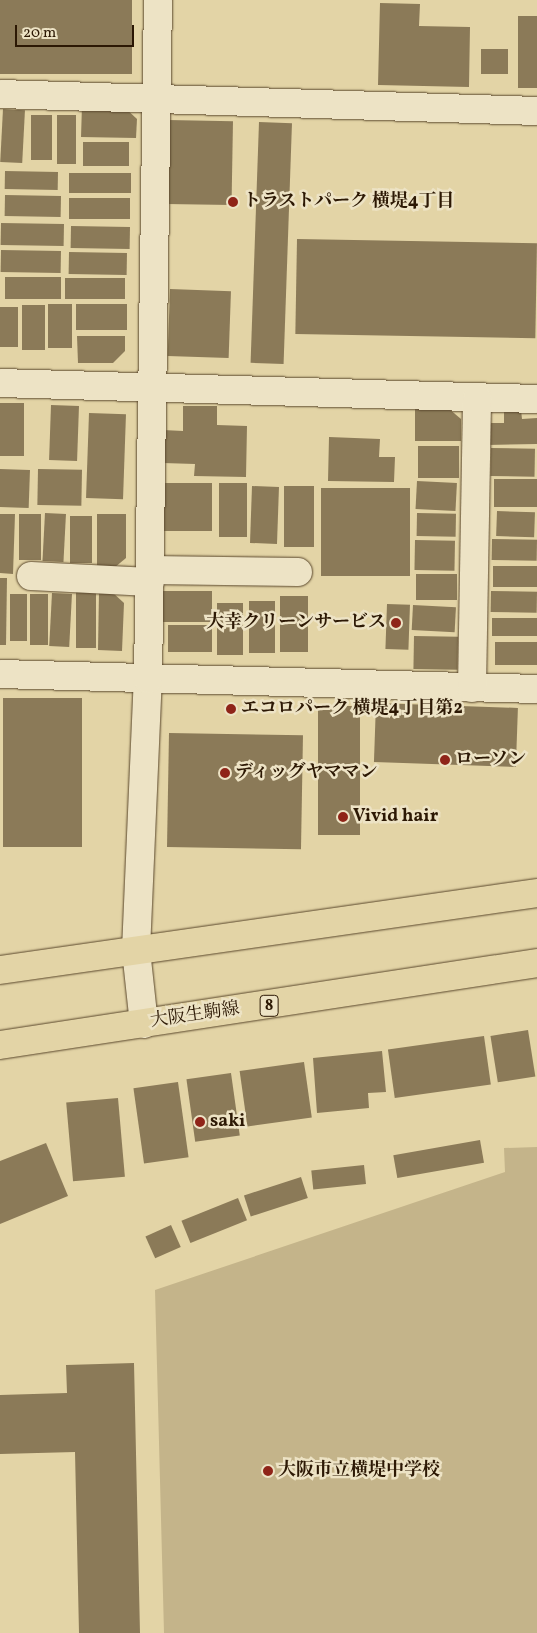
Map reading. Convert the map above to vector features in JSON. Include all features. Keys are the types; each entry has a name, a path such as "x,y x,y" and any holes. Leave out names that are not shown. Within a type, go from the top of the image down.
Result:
{"main road":[{"path":"0,970 537,893"},
{"name":"大阪生駒線","path":"0,1045 537,963"}],"street":[{"path":"144,1024 136,950 148,679 158,0"},
{"path":"0,94 156,101 537,111"},
{"path":"0,383 537,400"},
{"path":"472,688 476,398"},
{"path":"31,576 150,576 298,572"},
{"path":"0,674 537,690"}],"shaded area":[{"name":"大阪市立横堤中学校","path":"537,1147 537,1633 164,1633 155,1290 505,1172 504,1148"}],"building":[{"path":"0,0 132,0 132,74 0,74"},
{"path":"380,3 420,4 419,26 470,27 469,87 378,85"},
{"path":"518,16 537,16 537,88 518,88"},
{"path":"481,49 508,49 508,74 481,74"},
{"path":"82,105 124,107 137,119 136,138 81,137"},
{"path":"3,109 25,110 22,163 0,162"},
{"path":"31,115 52,115 52,160 31,160"},
{"path":"57,115 76,115 76,164 57,164"},
{"path":"168,120 233,121 232,205 167,204"},
{"path":"259,122 292,123 284,364 251,363"},
{"path":"83,142 129,142 129,166 83,166"},
{"path":"5,171 58,172 58,190 5,189"},
{"path":"69,173 131,173 131,193 69,193"},
{"path":"5,195 61,196 61,217 5,216"},
{"path":"69,198 130,198 130,219 69,219"},
{"path":"1,223 64,224 64,246 1,245"},
{"path":"71,226 130,227 130,249 71,248"},
{"path":"297,239 537,243 535,338 295,334"},
{"path":"1,250 61,251 61,273 1,272"},
{"path":"69,252 127,253 127,275 69,274"},
{"path":"5,277 61,277 61,299 5,299"},
{"path":"65,278 125,278 125,299 65,299"},
{"path":"170,289 231,291 229,358 168,356"},
{"path":"48,304 72,304 72,348 48,348"},
{"path":"76,304 127,304 127,330 76,330"},
{"path":"22,305 45,305 45,350 22,350"},
{"path":"0,307 18,307 18,347 0,347"},
{"path":"77,336 125,336 125,351 113,363 78,363"},
{"path":"0,403 24,403 24,456 0,456"},
{"path":"51,405 79,406 77,461 49,460"},
{"path":"183,406 217,406 217,425 247,426 246,477 194,476 195,464 163,463 163,430 183,431"},
{"path":"415,408 448,408 461,419 461,441 415,441"},
{"path":"504,410 521,410 522,419 537,418 537,444 487,445 487,423 504,423"},
{"path":"89,413 126,414 123,499 86,498"},
{"path":"329,437 380,439 379,457 395,457 394,482 328,481"},
{"path":"418,446 459,446 459,478 418,478"},
{"path":"491,448 535,449 535,477 491,476"},
{"path":"0,469 30,470 29,508 0,507"},
{"path":"38,469 82,470 81,506 37,505"},
{"path":"494,479 537,479 537,507 494,507"},
{"path":"417,481 457,483 455,511 416,509"},
{"path":"163,483 212,483 212,531 163,531"},
{"path":"219,483 247,483 247,537 219,537"},
{"path":"252,486 279,487 277,544 250,543"},
{"path":"284,486 314,486 314,547 284,547"},
{"path":"321,488 410,488 410,576 321,576"},
{"path":"497,511 535,512 534,537 496,536"},
{"path":"45,513 66,514 63,562 42,561"},
{"path":"417,513 456,514 456,537 417,536"},
{"path":"0,514 15,514 13,574 0,573"},
{"path":"19,514 41,514 41,560 19,560"},
{"path":"97,514 126,514 126,558 114,568 97,568"},
{"path":"70,516 92,516 92,563 70,563"},
{"path":"492,539 537,540 537,561 492,560"},
{"path":"415,540 455,541 454,571 414,570"},
{"path":"493,566 537,566 537,587 493,587"},
{"path":"416,574 457,574 457,600 416,600"},
{"path":"0,578 7,578 6,645 0,645"},
{"path":"161,591 212,591 212,622 161,622"},
{"path":"491,591 537,592 537,613 491,612"},
{"path":"76,592 96,592 96,648 76,648"},
{"path":"99,592 112,592 124,603 122,651 98,650"},
{"path":"52,593 72,594 69,647 49,646"},
{"path":"10,594 27,594 27,641 10,641"},
{"path":"30,594 48,594 48,645 30,645"},
{"path":"280,596 308,596 308,652 280,652"},
{"path":"249,601 275,601 275,653 249,653"},
{"path":"217,603 243,603 243,655 217,655"},
{"path":"387,604 410,605 408,650 385,649"},
{"path":"413,605 456,607 455,632 412,630"},
{"path":"492,618 537,618 537,636 492,636"},
{"path":"168,625 212,625 212,652 168,652"},
{"path":"414,636 458,637 457,670 413,669"},
{"path":"495,642 537,642 537,665 495,665"},
{"path":"3,698 82,698 82,847 3,847"},
{"path":"376,703 518,708 516,767 374,762"},
{"path":"318,706 360,706 360,835 318,835"},
{"path":"169,733 303,735 301,849 167,847"},
{"path":"528,1030 535,1076 498,1082 490,1036"},
{"path":"484,1036 491,1085 395,1098 388,1049"},
{"path":"382,1051 386,1092 368,1093 369,1108 317,1113 313,1058"},
{"path":"304,1062 312,1117 247,1127 240,1071"},
{"path":"231,1073 240,1135 195,1142 186,1079"},
{"path":"178,1082 189,1157 144,1164 133,1088"},
{"path":"118,1098 125,1177 73,1181 66,1103"},
{"path":"480,1140 484,1163 397,1178 393,1155"},
{"path":"46,1143 68,1196 0,1224 0,1161"},
{"path":"364,1165 366,1184 313,1189 311,1171"},
{"path":"301,1177 308,1198 251,1216 244,1196"},
{"path":"238,1198 247,1220 190,1243 181,1221"},
{"path":"171,1225 181,1247 155,1258 145,1236"},
{"path":"134,1363 140,1633 79,1633 75,1452 0,1454 0,1395 67,1393 66,1365"}],"place":[{"name":"トラストパーク 横堤4丁目","path":"233,202"},
{"name":"大幸クリーンサービス","path":"396,623"},
{"name":"エコロパーク 横堤4丁目第2","path":"231,709"},
{"name":"ローソン","path":"445,760"},
{"name":"ディッグヤママン","path":"225,773"},
{"name":"Vivid hair","path":"343,817"},
{"name":"saki","path":"200,1122"},
{"name":"大阪市立横堤中学校","path":"268,1471"}]}
